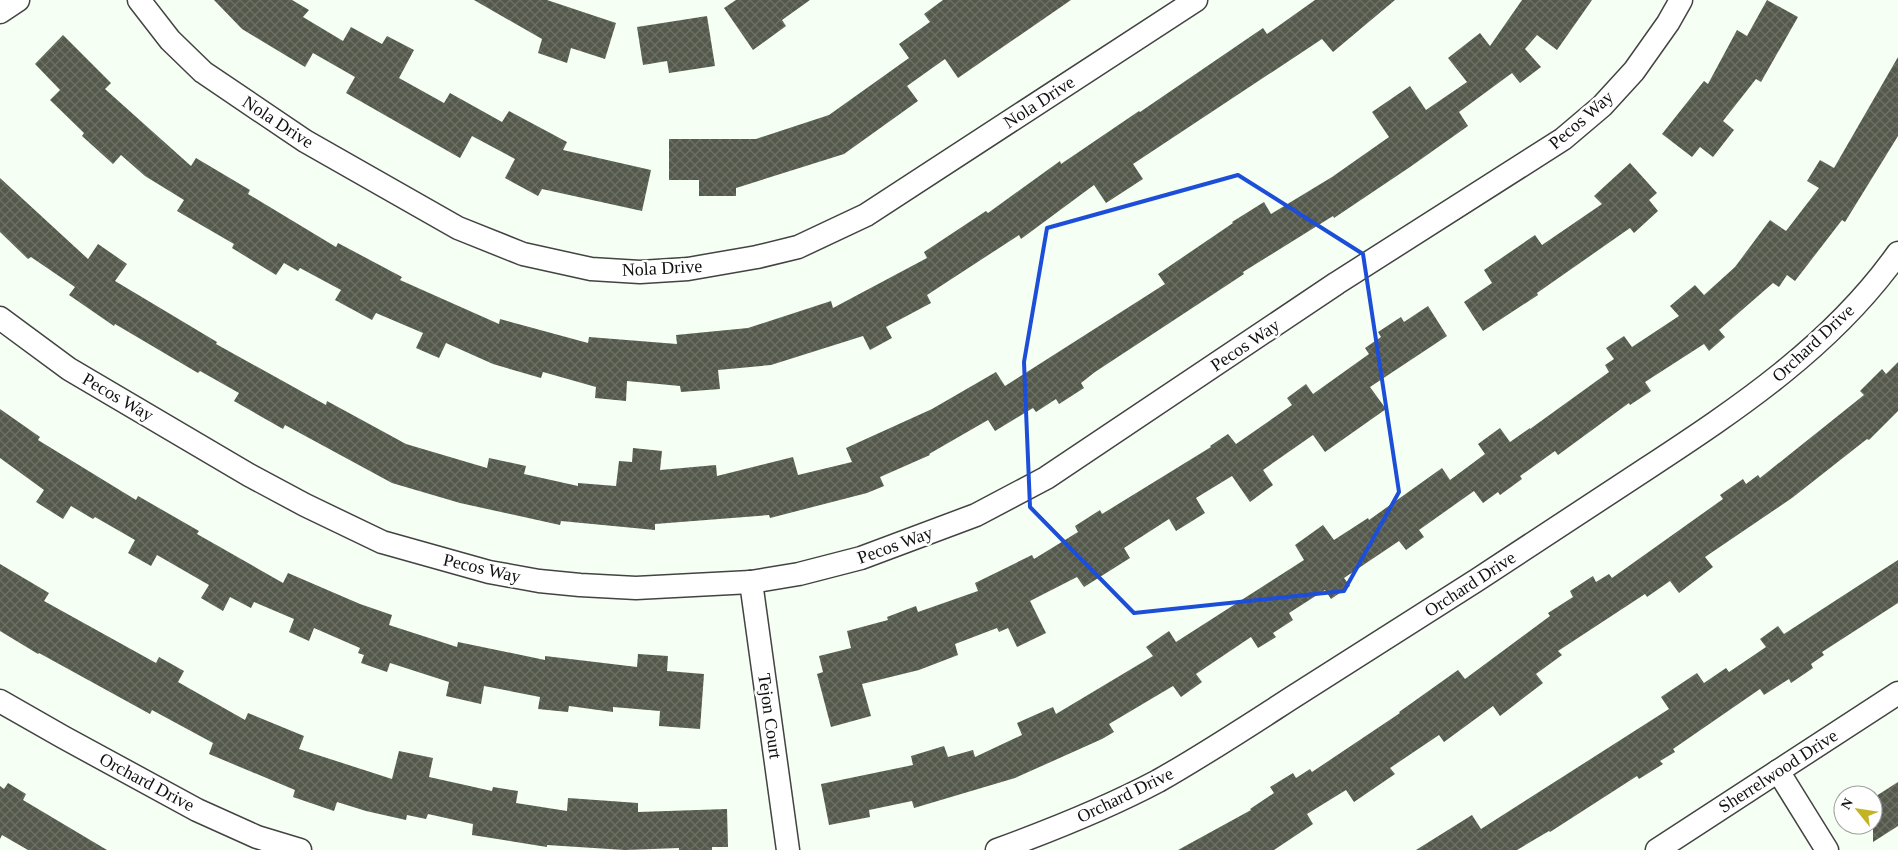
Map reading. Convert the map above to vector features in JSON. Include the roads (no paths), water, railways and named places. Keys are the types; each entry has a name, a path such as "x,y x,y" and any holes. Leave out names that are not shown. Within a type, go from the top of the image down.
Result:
{"street":[{"path":"0,12 18,0"},
{"name":"Nola Drive","path":"139,0 170,40 210,77 305,141 458,228 523,254 591,269 640,272 688,269 757,258 798,247 866,215 1196,0"},
{"name":"Pecos Way","path":"0,318 70,369 232,465 305,505 382,542 489,572 539,581 636,588 751,582 799,574 861,558 976,516 1046,478 1337,283 1563,139 1602,106 1634,71 1668,23 1681,0"},
{"name":"Orchard Drive","path":"998,850 1039,835 1118,801 1222,743 1513,557 1693,438 1774,381 1812,349 1856,304 1898,253"},
{"name":"Tejon Court","path":"751,582 788,850"},
{"name":"Sherrelwood Drive","path":"1657,850 1898,693"},
{"name":"Orchard Drive","path":"0,701 197,810 258,837 300,850"},
{"path":"1778,772 1827,850"}]}
